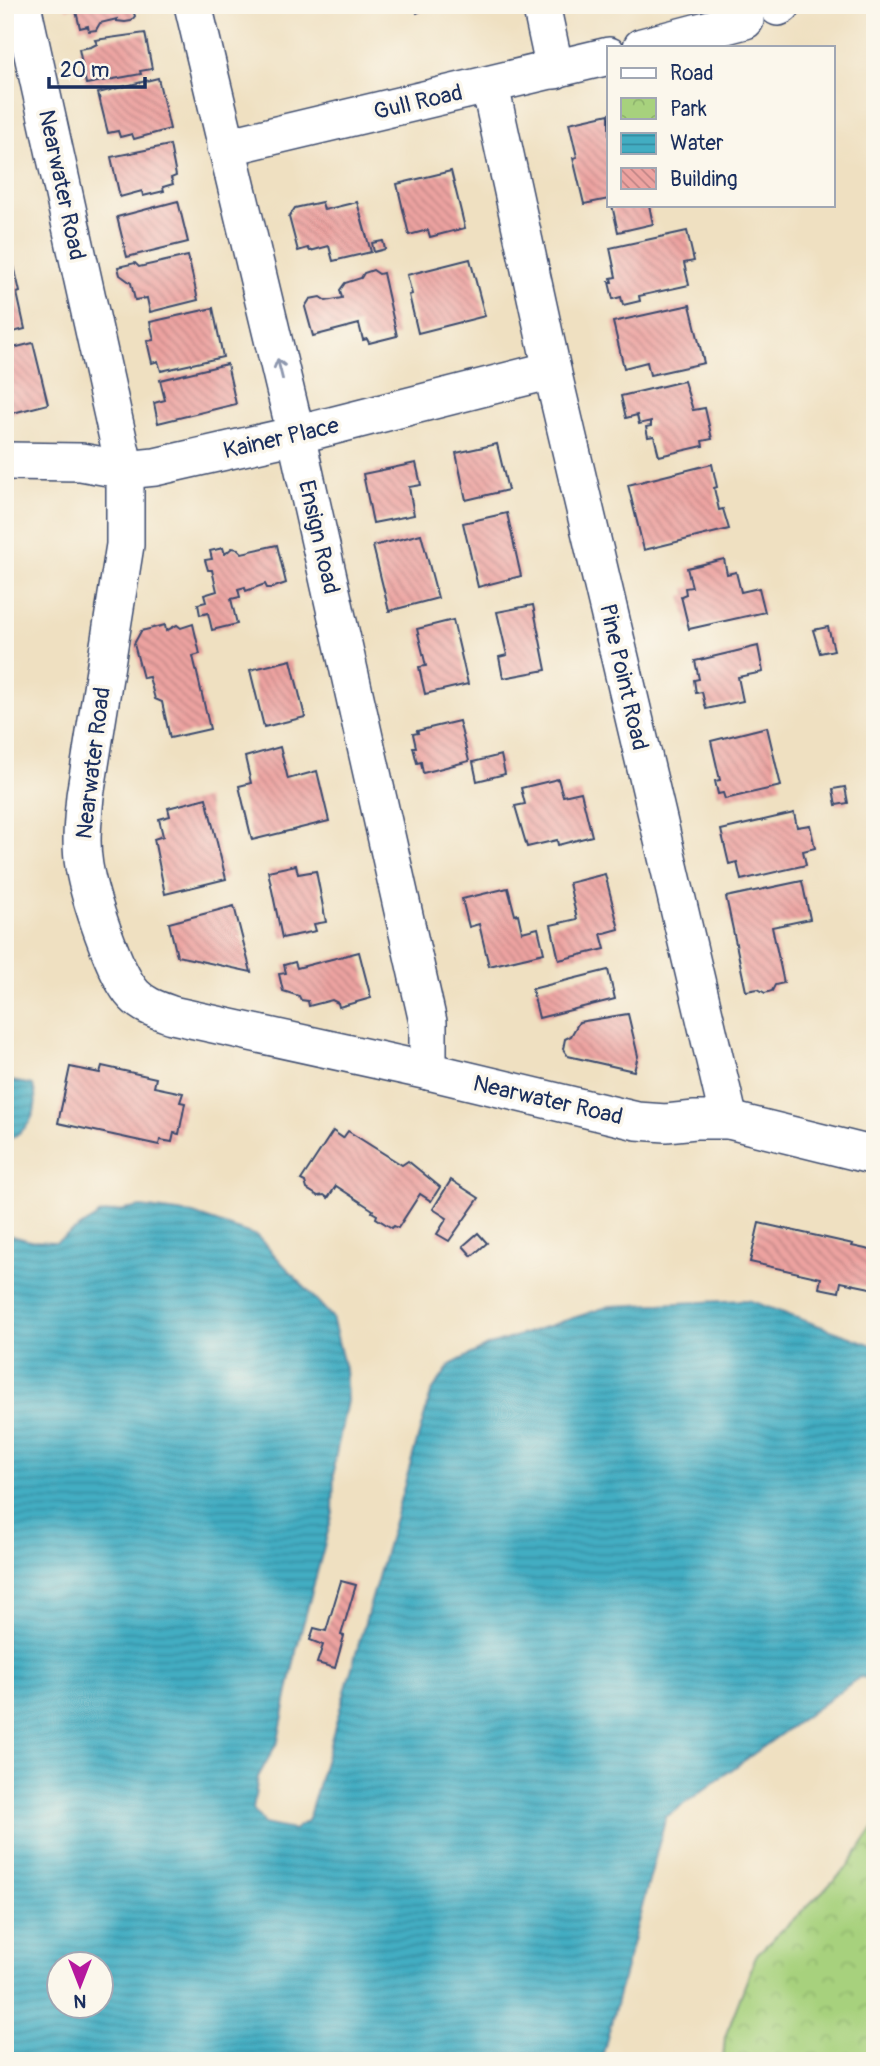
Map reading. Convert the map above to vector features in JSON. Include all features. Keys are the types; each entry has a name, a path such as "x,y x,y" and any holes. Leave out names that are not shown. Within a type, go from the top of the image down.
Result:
{"street":[{"name":"Nearwater Road","path":"22,5 125,470 125,545 85,796 82,832 83,864 90,894 120,976 134,996 145,1004 172,1015 428,1071 637,1121 729,1121"},
{"name":"Ensign Road","path":"193,5 296,435 428,1022 428,1071"},
{"path":"541,5 555,70"},
{"path":"645,46 762,9"},
{"name":"Gull Road","path":"226,147 607,57"},
{"name":"Pine Point Road","path":"490,86 552,370 729,1121"},
{"name":"Kainer Place","path":"5,461 81,462 125,470 155,467 296,435 552,370"},
{"path":"729,1121 875,1156"}],"green space":[{"path":"875,1826 875,2061 723,2061 725,2037 757,1954 845,1870"}],"water":[{"path":"5,1080 33,1085 36,1103 27,1125 21,1132 5,1141"},
{"path":"141,1207 193,1214 257,1236 332,1317 345,1369 347,1401 334,1464 333,1513 297,1647 278,1741 258,1777 253,1809 264,1824 293,1830 308,1820 431,1393 450,1365 487,1346 610,1306 748,1300 875,1346 875,1679 860,1677 666,1817 601,2061 5,2061 5,1234 31,1241 56,1242 101,1214"}],"building":[{"path":"65,5 129,5 135,16 131,21 117,19 100,23 96,30 89,31 88,26 80,28 75,7 66,9"},
{"path":"413,5 433,5 417,13"},
{"path":"145,33 152,69 140,71 141,74 86,84 79,49 97,44 95,40"},
{"path":"158,78 170,129 134,139 132,134 120,137 118,131 108,133 98,93"},
{"path":"607,114 607,199 584,204 573,158 577,157 569,123"},
{"path":"170,145 176,176 171,178 173,184 163,187 164,191 143,196 142,191 120,197 111,157"},
{"path":"451,171 465,228 430,237 428,230 409,235 397,184"},
{"path":"178,201 188,242 127,257 117,217"},
{"path":"322,202 324,210 357,202 371,252 333,261 329,246 298,251 289,217 295,208"},
{"path":"612,206 649,206 653,224 618,232"},
{"path":"687,231 694,261 684,263 689,285 639,296 640,301 623,305 621,297 613,299 609,282 616,277 610,248"},
{"path":"383,241 385,249 374,252 372,243"},
{"path":"9,244 25,329 5,334 5,245"},
{"path":"188,256 198,300 150,312 147,298 135,300 131,283 120,275 118,267 135,263 139,267"},
{"path":"470,259 485,316 418,333 407,275"},
{"path":"373,270 379,274 383,273 397,336 369,343 367,339 363,340 359,324 313,336 305,307 310,299 320,297 326,301 342,298 340,290 345,283 361,278 364,273"},
{"path":"690,305 704,363 650,375 647,362 624,368 613,322"},
{"path":"213,308 223,357 161,371 158,361 152,363 147,341 154,340 150,322"},
{"path":"33,343 48,404 9,414 8,407 5,408 5,350"},
{"path":"227,364 236,404 158,423 154,403 165,400 160,380"},
{"path":"684,381 693,410 705,408 712,439 702,441 703,446 659,456 654,436 648,437 646,427 651,426 651,421 639,424 637,415 626,418 621,396"},
{"path":"497,444 508,490 466,500 456,453"},
{"path":"416,463 421,485 409,487 414,515 373,523 363,474"},
{"path":"712,464 719,510 723,509 729,529 644,550 628,485"},
{"path":"507,513 521,576 478,587 463,523"},
{"path":"421,534 438,598 389,611 373,546"},
{"path":"277,545 286,583 272,588 267,588 265,584 246,591 245,587 238,589 240,597 231,599 237,624 212,630 208,613 200,615 198,604 206,602 204,595 217,591 212,570 208,570 205,560 212,559 210,551 223,548 225,554 232,548 242,553"},
{"path":"724,559 727,574 736,572 741,592 759,588 765,612 689,629 681,596 686,594 685,588 692,587 687,568"},
{"path":"533,605 546,670 503,678 499,657 507,655 497,612"},
{"path":"453,620 468,684 425,694 419,667 426,666 417,629"},
{"path":"193,624 200,654 193,656 210,729 170,738 162,702 155,699 149,677 143,678 134,644 141,631 165,625 166,631 177,625 181,628"},
{"path":"828,627 834,650 820,653 813,630"},
{"path":"758,646 763,672 738,677 743,701 706,709 702,692 696,693 694,680 699,679 695,661"},
{"path":"291,660 305,717 264,727 250,670"},
{"path":"459,721 469,761 423,773 421,762 417,763 413,734"},
{"path":"767,727 781,786 725,799 723,793 718,794 715,781 720,780 711,741"},
{"path":"280,747 288,779 317,771 329,821 252,840 239,786 251,783 245,757"},
{"path":"501,755 505,774 477,781 473,762"},
{"path":"558,779 563,796 581,792 592,836 558,845 557,840 527,847 515,806 525,804 521,788"},
{"path":"845,787 848,803 836,805 833,789"},
{"path":"206,798 226,879 165,894 154,839 163,836 159,819 170,816 168,808"},
{"path":"794,813 797,827 810,825 815,848 803,851 806,865 741,880 737,862 729,864 721,830"},
{"path":"296,865 298,874 316,871 326,922 314,924 316,931 282,938 268,871"},
{"path":"605,874 619,929 601,934 605,949 559,960 551,925 577,919 569,883"},
{"path":"802,881 810,919 772,927 784,983 775,985 772,991 765,993 758,989 746,991 726,897"},
{"path":"508,888 522,932 538,928 544,953 489,966 479,924 469,927 462,899"},
{"path":"234,906 251,972 177,956 169,923"},
{"path":"359,952 371,998 339,1007 338,1003 332,1000 309,1006 308,1001 283,991 279,974 286,973 284,965 295,962 297,968"},
{"path":"608,970 615,999 539,1018 532,989"},
{"path":"628,1014 638,1056 634,1071 568,1056 563,1049 565,1039 571,1036 579,1022"},
{"path":"102,1066 156,1078 154,1087 183,1093 180,1102 185,1103 179,1134 174,1133 172,1142 160,1140 159,1145 58,1123 70,1067 100,1073"},
{"path":"333,1131 343,1138 348,1131 402,1165 408,1161 440,1187 431,1201 420,1194 398,1228 392,1228 376,1218 373,1210 336,1186 328,1198 324,1195 318,1196 307,1189 305,1182 301,1180"},
{"path":"451,1180 479,1198 449,1241 437,1234 447,1218 433,1209"},
{"path":"759,1223 875,1251 875,1289 841,1282 839,1292 819,1288 821,1278 750,1262"},
{"path":"478,1233 487,1243 472,1256 463,1246"},
{"path":"341,1581 356,1585 341,1635 344,1636 335,1668 317,1663 323,1645 310,1640 314,1628 326,1631"}]}
